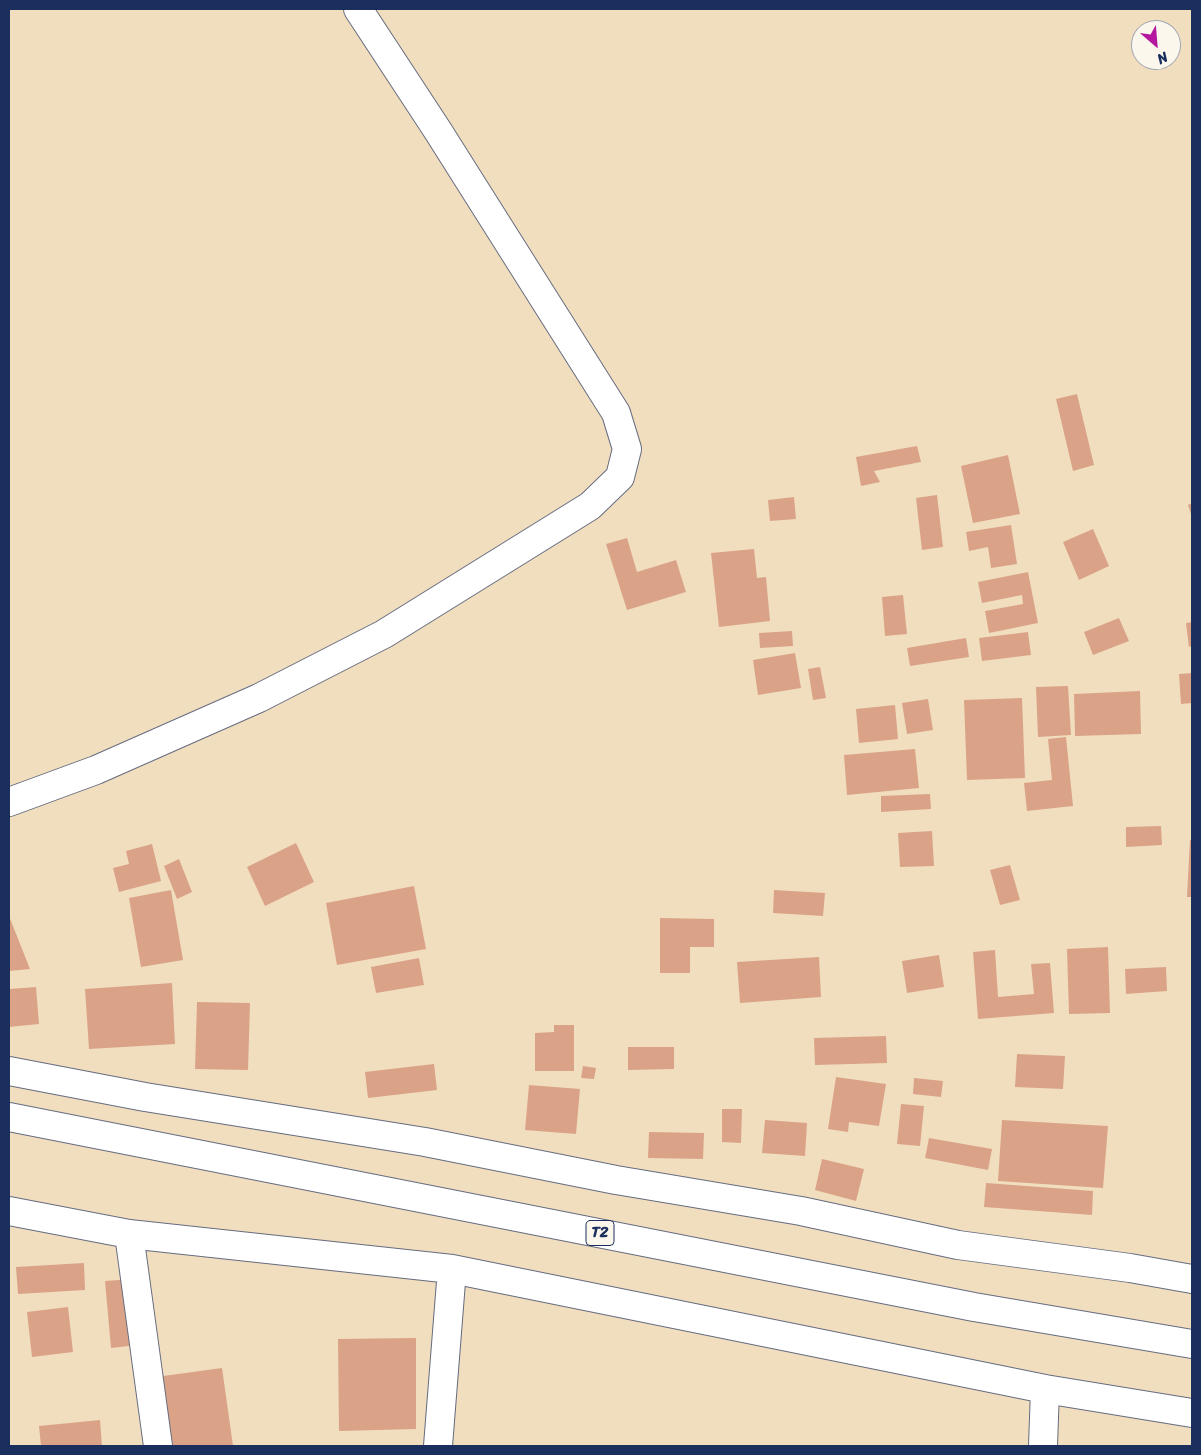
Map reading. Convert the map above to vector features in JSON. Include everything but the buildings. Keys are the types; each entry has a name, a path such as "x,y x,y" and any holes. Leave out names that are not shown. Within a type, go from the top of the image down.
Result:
{"main road":[{"path":"9,802 96,770 260,698 384,634 590,506 620,477 627,449 616,413 438,131 358,9"},
{"path":"9,1071 146,1097 425,1142 616,1180 801,1211 958,1245 1130,1268 1192,1279"},
{"name":"T2","path":"9,1117 955,1303 1192,1344"},
{"path":"9,1211 129,1234 452,1269 1045,1389 1192,1413"},
{"path":"129,1234 158,1446"},
{"path":"438,1446 452,1269"},
{"path":"1043,1446 1045,1389"}]}
